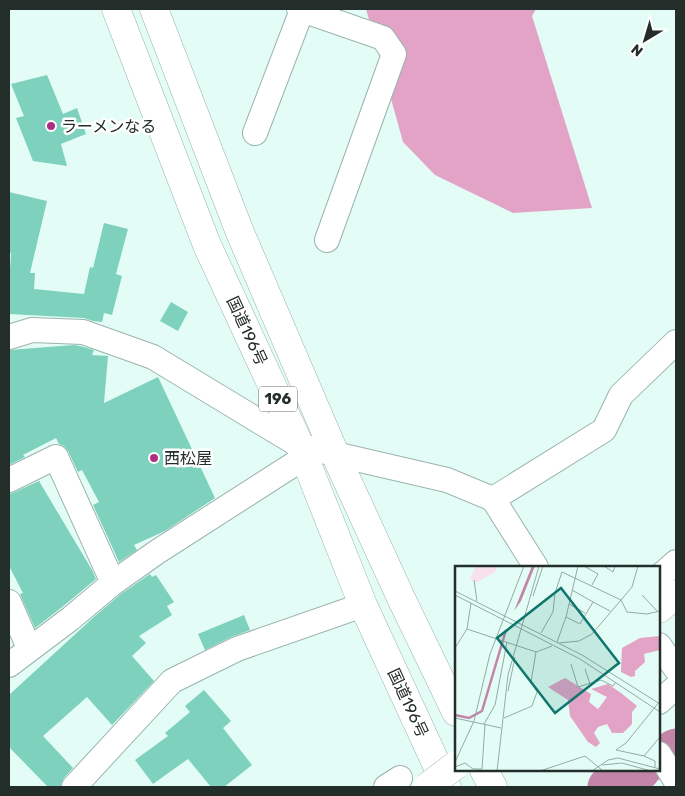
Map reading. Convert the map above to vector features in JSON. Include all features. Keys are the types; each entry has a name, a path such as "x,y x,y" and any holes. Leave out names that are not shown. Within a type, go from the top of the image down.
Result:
{"highway":[{"name":"国道196号","path":"116,9 207,245 302,451 363,605 447,787"},
{"name":"国道196号","path":"154,9 239,230 335,454 400,598 455,710"},
{"path":"660,608 676,594"},
{"path":"427,787 455,766"},
{"path":"485,771 493,787"}],"street":[{"path":"255,133 300,9 383,38 394,54 327,240"},
{"path":"9,337 32,330 83,332 153,357 302,451 335,454 447,480 493,499 535,566"},
{"path":"493,499 604,430 621,395 676,342"},
{"path":"9,665 29,648 70,619 113,583 302,451"},
{"path":"9,480 56,457 113,583"},
{"path":"660,576 676,562"},
{"path":"9,602 29,648"},
{"path":"74,787 172,681 237,649 363,605"},
{"path":"660,646 676,669"},
{"path":"660,701 676,688"},
{"path":"660,756 676,781"}],"shaded area":[{"path":"366,9 536,9 532,16 592,208 513,213 435,175 403,142"}],"building":[{"name":"ラーメンなる","path":"47,75 63,114 77,108 86,134 61,144 67,166 33,161 16,118 24,116 11,84"},
{"path":"9,192 47,201 30,273 35,273 34,289 84,294 90,267 93,268 104,223 128,229 116,274 122,276 112,315 104,313 102,322 84,318 9,314 11,253 9,252"},
{"path":"171,302 188,312 178,331 160,321"},
{"path":"74,345 94,350 92,355 108,356 104,403 158,377 215,498 165,531 134,545 137,550 119,562 93,505 99,502 82,470 78,472 68,451 59,444 56,438 23,455 25,457 9,465 9,350"},
{"path":"39,481 96,579 35,628 20,594 23,593 9,566 9,494"},
{"path":"150,574 152,577 156,575 174,602 167,606 172,615 139,636 146,643 132,656 154,681 112,725 87,697 43,736 73,768 64,778 61,787 48,787 9,747 9,695 95,616 121,594"},
{"path":"244,615 250,630 205,650 198,634"},
{"path":"204,690 231,721 223,728 252,765 224,787 211,787 188,759 153,784 135,760 168,736 165,733 190,712 185,706"}],"waterway":[{"path":"660,758 676,749"},
{"path":"608,787 638,771"}],"place":[{"name":"ラーメンなる","path":"51,126"},
{"name":"西松屋","path":"154,458"}]}
